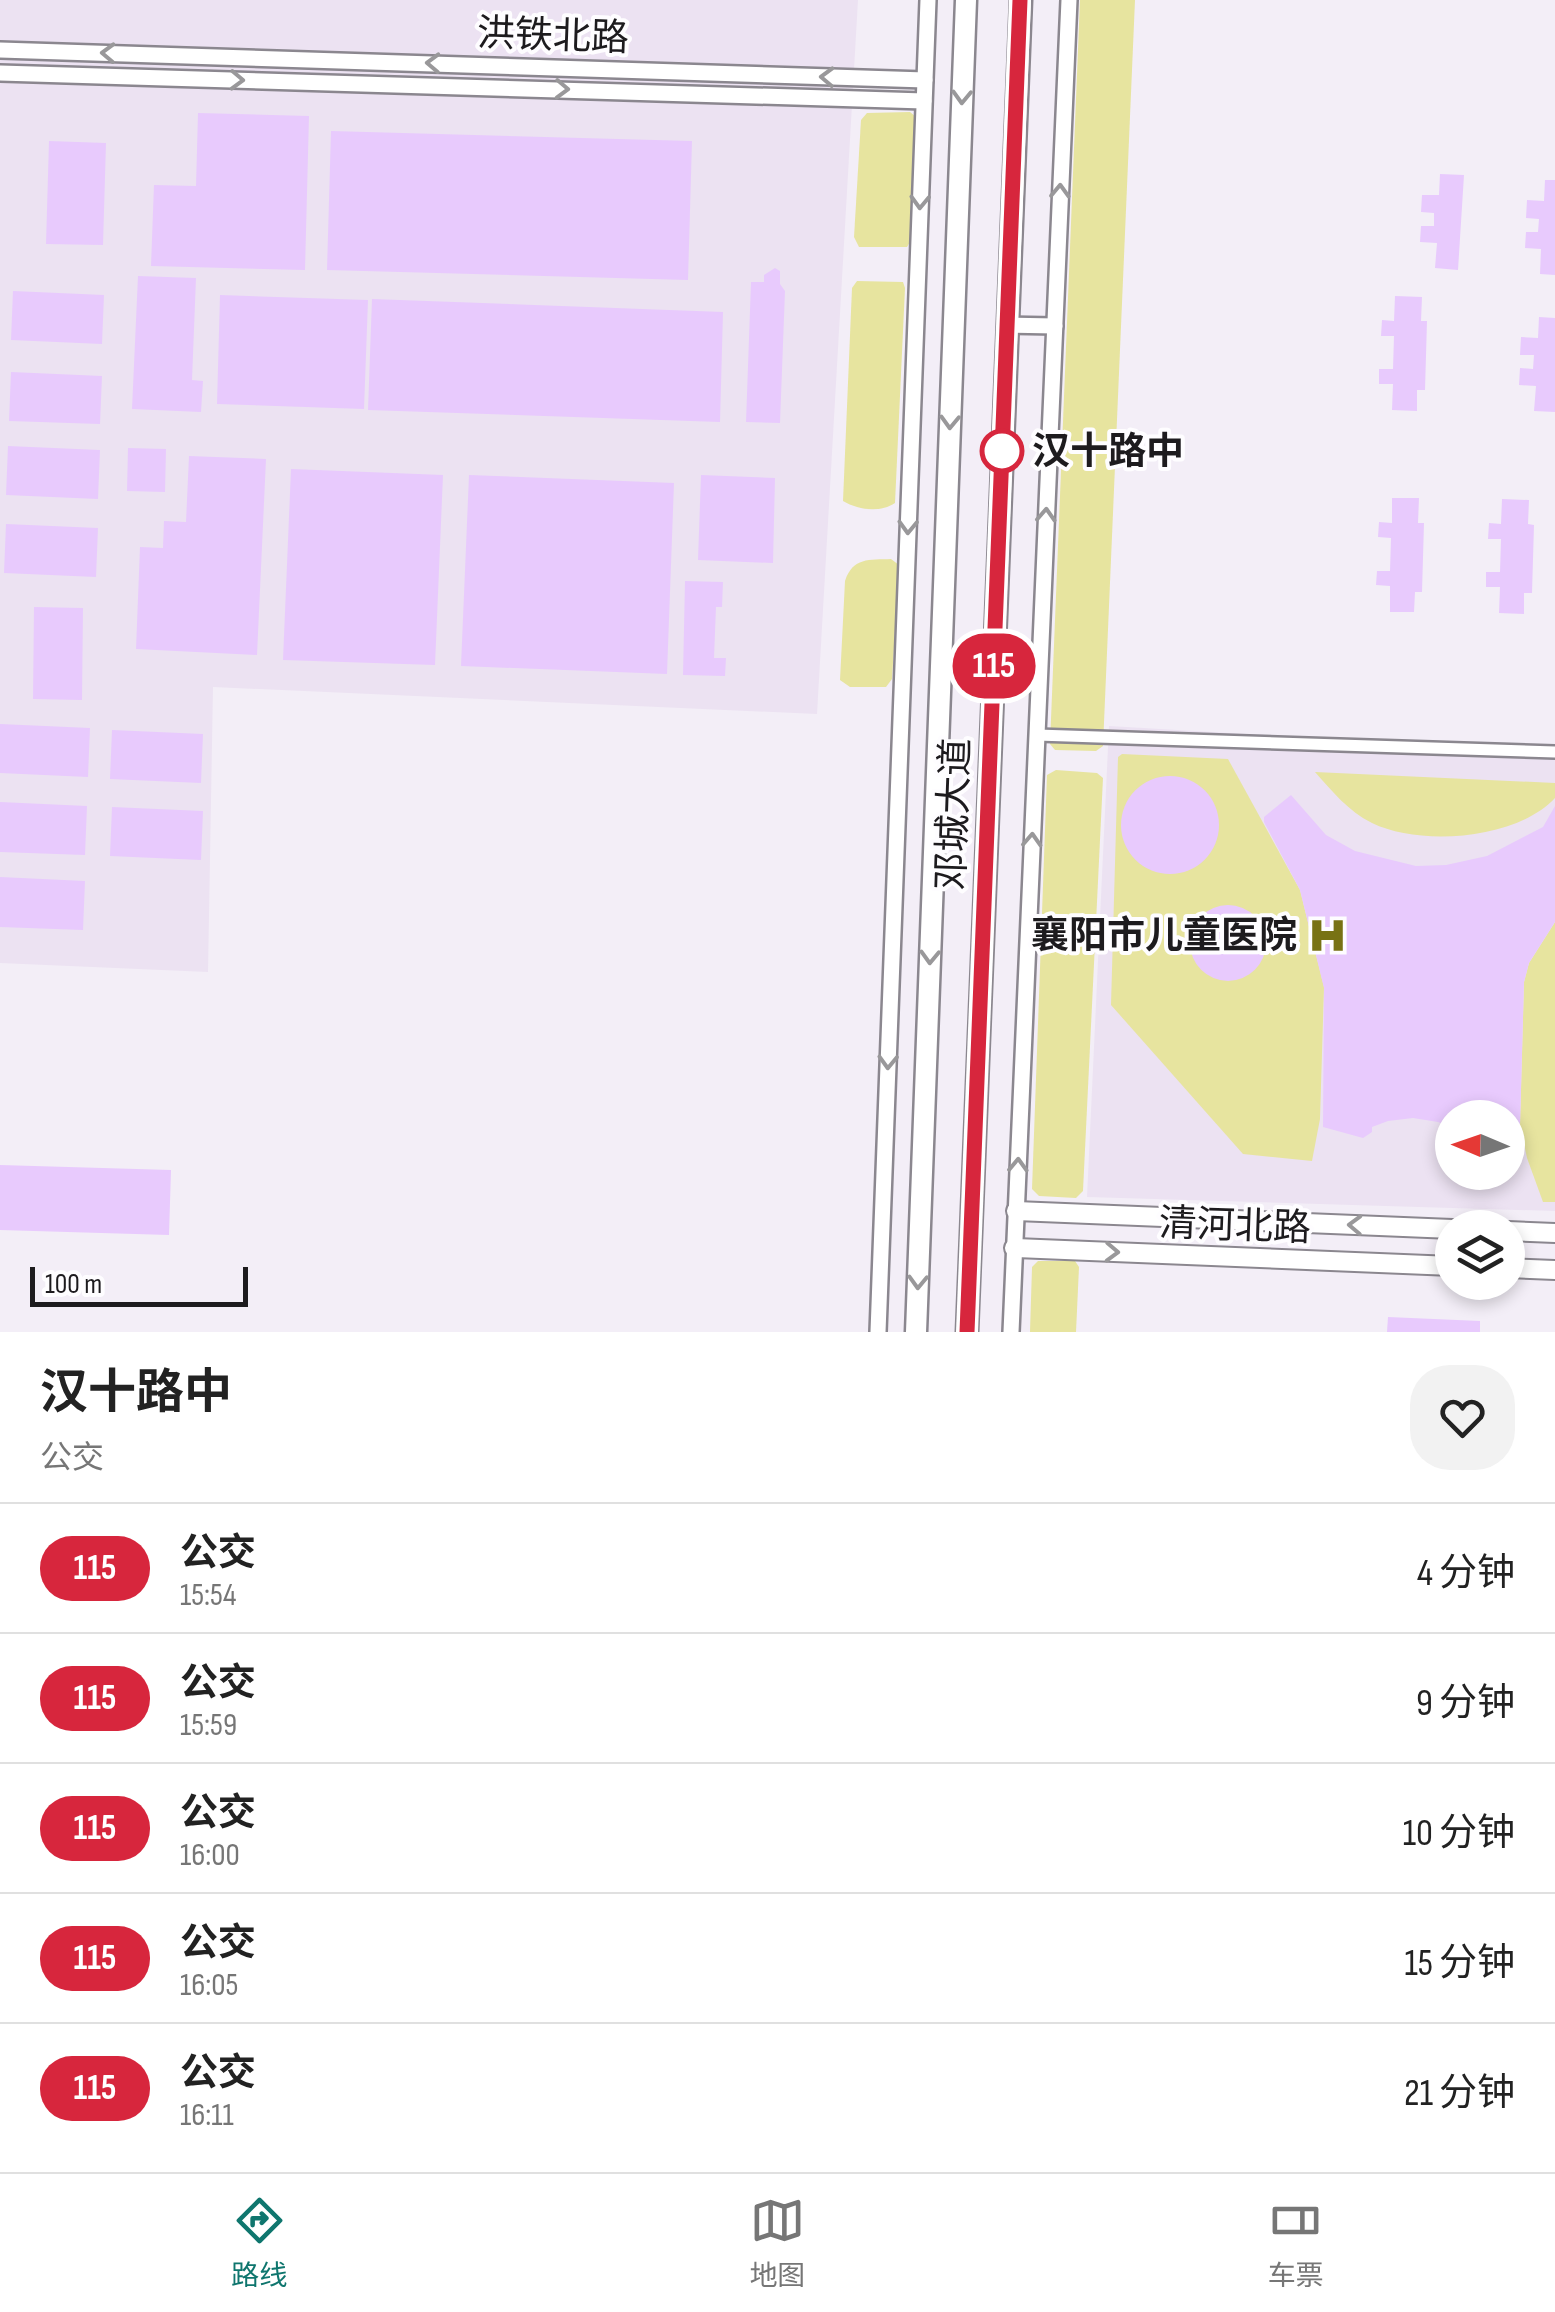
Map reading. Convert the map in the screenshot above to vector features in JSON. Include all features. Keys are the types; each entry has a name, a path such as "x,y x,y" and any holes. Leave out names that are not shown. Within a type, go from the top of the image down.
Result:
{"highway":[{"name":"邓城大道","path":"916,1332 966,0"},
{"name":"邓城大道","path":"967,1332 1020,0"}],"main road":[{"name":"清河北路","path":"1016,1211 1435,1228"},
{"path":"1525,1232 1555,1233"},
{"name":"清河北路","path":"1014,1248 1435,1265"},
{"path":"1525,1269 1555,1270"}],"street":[{"path":"878,1332 928,0"},
{"path":"1011,1332 1069,0"},
{"name":"洪铁北路","path":"0,50 925,80"},
{"name":"洪铁北路","path":"0,73 924,100"},
{"path":"1008,325 1054,326"},
{"path":"1037,736 1555,752"}],"shaded area":[{"path":"0,0 858,0 817,714 213,687 208,972 0,963"},
{"path":"1080,0 1135,0 1103,746 1096,751 1055,750 1050,744"},
{"path":"910,112 916,117 910,242 907,247 859,247 854,237 861,120 867,113"},
{"path":"857,281 903,282 905,288 895,503 876,509 855,507 843,501 852,288"},
{"path":"891,559 899,565 892,679 886,687 850,687 840,680 845,581 857,564"},
{"name":"襄阳市儿童医院","path":"1109,726 1555,752 1555,1211 1087,1197"},
{"path":"1122,754 1228,759 1300,890 1324,987 1320,1119 1312,1161 1243,1154 1111,1005 1118,757"},
{"path":"1056,770 1097,773 1103,778 1083,1191 1076,1198 1039,1196 1032,1189 1047,775"},
{"path":"1315,772 1555,783 1555,798 1517,823 1493,830 1468,835 1416,835 1363,818"},
{"path":"1555,922 1555,1202 1543,1202 1525,1149 1525,1100 1521,1100 1524,982 1529,963"},
{"path":"1038,1261 1075,1261 1079,1267 1076,1332 1030,1332 1032,1267"}],"building":[{"path":"198,113 309,116 305,270 151,266 154,185 196,186"},
{"path":"331,131 692,141 688,280 327,270"},
{"path":"49,141 106,143 103,245 46,244"},
{"path":"1440,174 1464,175 1458,270 1435,268 1437,243 1420,242 1421,226 1434,226 1434,213 1421,212 1422,195 1439,195"},
{"path":"1545,180 1555,180 1555,275 1540,274 1541,249 1525,248 1526,232 1538,232 1539,219 1526,218 1527,200 1544,201"},
{"path":"775,268 780,271 780,284 785,291 780,423 746,422 751,282 764,282 764,275"},
{"path":"138,276 196,278 192,380 203,381 201,412 132,409"},
{"path":"13,291 104,295 102,344 11,340"},
{"path":"220,295 368,300 364,409 217,404"},
{"path":"1395,296 1422,297 1421,321 1427,321 1425,390 1417,390 1417,411 1392,410 1393,384 1379,384 1379,369 1393,369 1394,336 1381,336 1382,320 1394,321"},
{"path":"372,299 723,312 720,422 368,410"},
{"path":"1539,317 1555,318 1555,412 1534,411 1536,386 1519,385 1520,368 1533,369 1534,355 1520,355 1521,337 1538,338"},
{"path":"11,372 102,376 100,424 9,421"},
{"path":"8,446 100,450 98,499 6,495"},
{"path":"128,448 166,449 165,492 127,491"},
{"path":"189,456 266,459 257,655 136,649 140,547 163,548 164,521 186,522"},
{"path":"291,469 443,475 435,665 283,660"},
{"path":"469,475 674,483 667,674 461,666"},
{"path":"701,475 775,478 773,563 698,560"},
{"path":"1392,498 1419,498 1418,523 1424,523 1422,592 1415,592 1414,612 1390,612 1390,586 1376,585 1377,571 1390,571 1391,538 1378,537 1379,522 1392,523"},
{"path":"1502,499 1529,500 1528,524 1534,525 1532,593 1524,593 1524,614 1499,613 1500,587 1486,587 1486,572 1500,572 1501,539 1488,539 1489,523 1501,524"},
{"path":"6,524 98,528 96,577 4,573"},
{"path":"685,581 723,582 722,607 716,607 714,658 726,658 725,676 683,675"},
{"path":"34,607 83,608 82,700 33,699"},
{"path":"0,724 90,728 88,777 0,773"},
{"path":"112,730 203,734 201,783 110,779"},
{"path":"1170,776 1189,780 1204,791 1215,806 1219,825 1215,844 1204,859 1189,870 1170,874 1151,870 1136,859 1125,844 1121,825 1125,806 1136,791 1151,780"},
{"path":"1291,795 1326,835 1355,851 1416,866 1446,865 1487,856 1543,827 1555,806 1555,922 1529,963 1524,982 1521,1100 1435,1100 1435,1122 1413,1118 1388,1121 1372,1127 1372,1132 1363,1138 1323,1127 1324,988 1300,890 1264,817"},
{"path":"0,802 87,806 85,855 0,852"},
{"path":"112,807 203,811 201,860 110,856"},
{"path":"0,877 85,881 83,930 0,927"},
{"path":"1228,905 1255,916 1266,943 1255,970 1228,981 1201,970 1190,943 1201,916"},
{"path":"0,1165 171,1170 169,1235 0,1230"},
{"path":"1388,1317 1480,1321 1480,1332 1387,1332"}],"bus line":[{"name":"115","path":"967,1332 1020,0"}],"place":[{"name":"汉十路中","path":"1002,451"},
{"name":"襄阳市儿童医院","path":"1327,935"}]}
